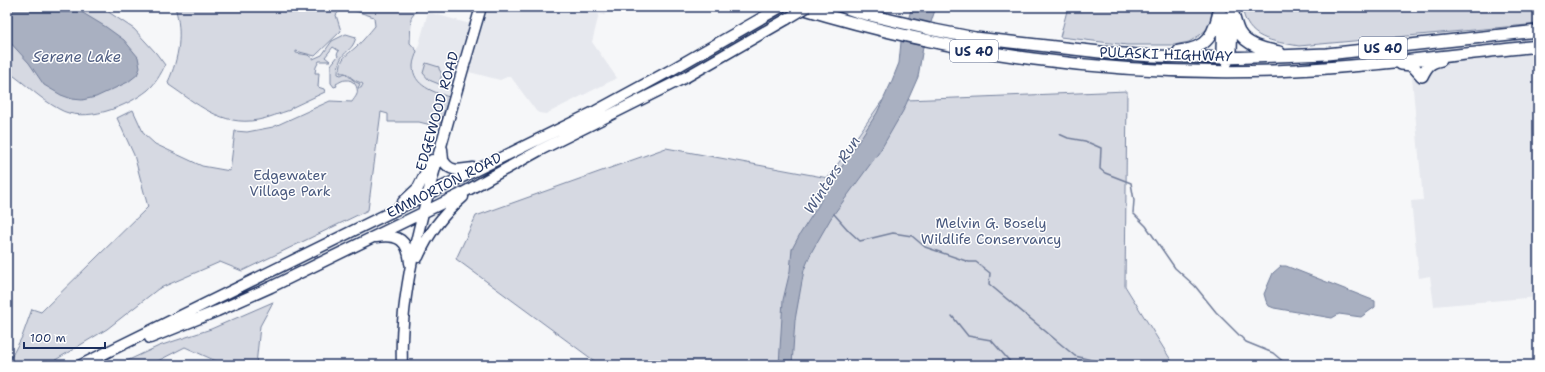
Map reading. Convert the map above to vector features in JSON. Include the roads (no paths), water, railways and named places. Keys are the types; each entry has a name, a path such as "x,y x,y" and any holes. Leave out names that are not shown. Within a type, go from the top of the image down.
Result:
{"highway":[{"name":"PULASKI HIGHWAY","path":"798,7 895,34 993,54 1068,64 1144,70 1227,71 1310,69 1538,46"},
{"name":"PULASKI HIGHWAY","path":"844,7 861,13 929,29 988,39 1134,55 1226,56 1327,54 1538,31"},
{"path":"1134,55 1184,51 1202,45 1208,40 1217,24 1220,7"},
{"path":"1229,8 1239,32 1248,41 1261,48 1297,55"},
{"path":"1227,71 1226,56 1231,51 1229,8"},
{"path":"1351,66 1364,68 1406,64 1412,65 1422,76 1429,64 1433,61 1464,58 1469,53"}],"main road":[{"name":"EDGEWOOD ROAD","path":"402,365 401,339 405,305 423,212 481,7"},
{"name":"EMMORTON ROAD","path":"81,365 427,195 624,96 781,7"},
{"name":"EMMORTON ROAD","path":"105,353 135,344 217,311 271,287 485,181 540,150 686,77 807,7"},
{"path":"442,143 443,160 452,169 461,171 485,166"},
{"path":"382,217 417,191 430,162 442,143"},
{"path":"410,273 429,233 441,217 466,194 485,181"},
{"path":"366,239 385,236 399,238 404,242 409,252 410,273"}],"water":[{"name":"Serene Lake","path":"7,7 73,7 124,40 138,57 140,68 137,75 128,82 96,97 82,100 72,99 61,95 44,85 29,63 7,39"},
{"path":"912,7 936,7 923,47 918,77 903,111 880,151 831,218 812,251 804,270 795,320 792,365 779,365 783,300 790,271 792,249 824,194 877,113 899,63 901,42"},
{"path":"1281,266 1286,266 1375,301 1375,307 1361,317 1339,314 1332,318 1269,306 1264,294 1273,273"}],"waterway":[{"path":"1059,134 1068,138 1085,141 1101,148 1100,169 1105,173 1131,183 1134,200 1133,213 1146,226 1175,268 1195,286 1216,312 1246,342 1273,353 1289,365"},
{"path":"834,214 860,241 893,233 912,236 925,247 969,262 976,262 990,273 989,284 1075,356 1100,362 1101,365"},
{"path":"952,316 968,336 991,340 1013,365"},
{"path":"1314,365 1319,363 1326,365"}],"park label":[{"name":"Edgewater Village Park","path":"290,184"},
{"name":"Melvin G. Bosely Wildlife Conservancy","path":"991,232"}],"water label":[{"name":"Winters Run","path":"832,175"}]}
